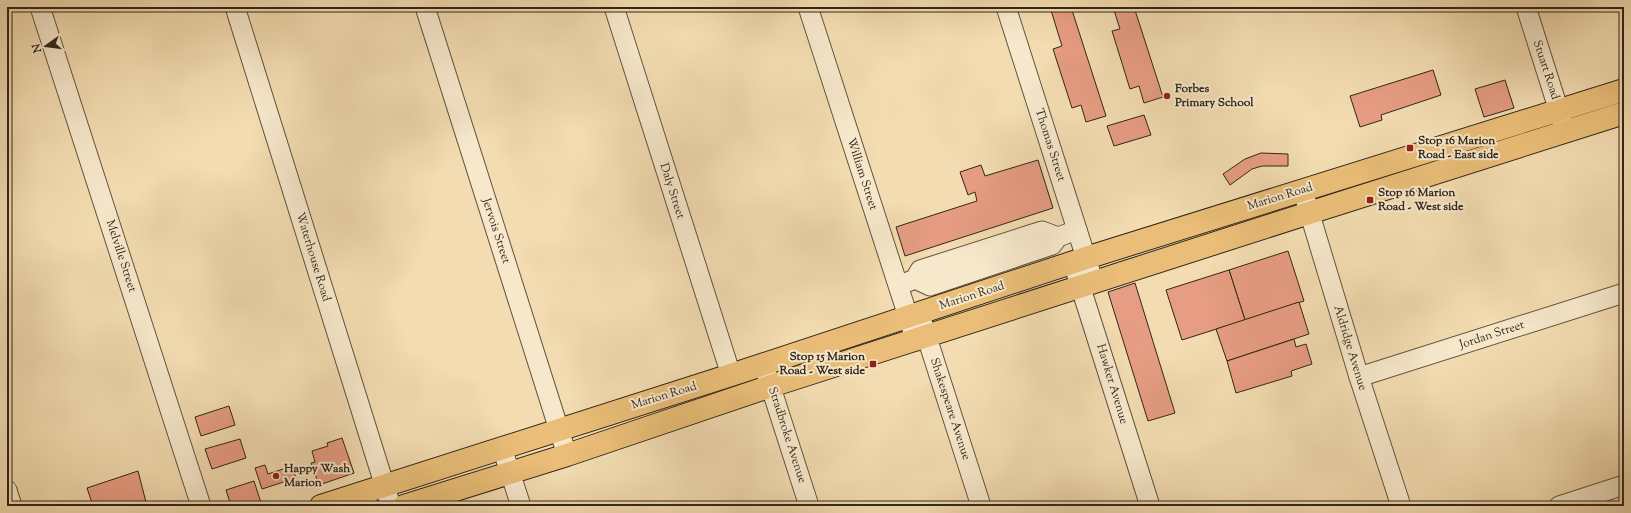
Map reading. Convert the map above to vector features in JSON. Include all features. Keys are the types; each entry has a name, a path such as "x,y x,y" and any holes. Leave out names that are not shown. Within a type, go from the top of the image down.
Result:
{"main road":[{"name":"Marion Road","path":"321,506 372,495 559,429 731,376 1080,261 1303,190 1624,90"},
{"name":"Marion Road","path":"404,506 567,455 771,386 922,339 1308,213 1624,113"}],"street":[{"name":"Melville Street","path":"40,7 201,506"},
{"name":"Waterhouse Road","path":"235,7 372,495 391,506"},
{"name":"Jervois Street","path":"425,7 567,455"},
{"name":"Daly Street","path":"614,7 731,376"},
{"name":"William Street","path":"808,7 898,285 914,315 922,339"},
{"name":"Thomas Street","path":"1006,7 1077,230 1080,261 1088,285"},
{"name":"Stuart Road","path":"1526,7 1566,132"},
{"name":"Aldridge Avenue","path":"1303,190 1308,213 1401,506"},
{"path":"898,285 915,279 930,286 1052,245 1058,237 1077,230"},
{"name":"Hawker Avenue","path":"1088,285 1150,506"},
{"name":"Jordan Street","path":"1359,377 1624,293"},
{"name":"Shakespeare Avenue","path":"922,339 981,506"},
{"name":"Stradbroke Avenue","path":"764,364 809,506"},
{"path":"502,448 521,506"},
{"path":"1559,506 1624,485"},
{"path":"7,490 12,506"}],"building":[{"path":"1050,7 1071,7 1106,116 1086,122 1081,105 1072,108 1053,49 1062,46"},
{"path":"1113,7 1134,7 1163,97 1144,103 1139,86 1130,89 1112,31 1120,29"},
{"path":"1433,70 1441,95 1381,115 1382,120 1360,127 1350,96"},
{"path":"1505,80 1514,108 1484,117 1475,89"},
{"path":"1144,115 1151,135 1114,146 1107,126"},
{"path":"1261,153 1288,154 1288,166 1262,166 1252,169 1230,185 1223,174 1245,159"},
{"path":"1038,160 1053,208 905,256 896,227 977,201 975,192 968,195 960,172 981,165 985,176"},
{"path":"1288,251 1304,301 1245,320 1229,270"},
{"path":"1229,270 1245,320 1182,340 1166,290"},
{"path":"1135,283 1175,413 1148,421 1108,292"},
{"path":"1299,302 1309,334 1227,361 1216,329"},
{"path":"1294,339 1296,347 1306,344 1312,364 1291,371 1292,376 1236,393 1227,361"},
{"path":"229,406 235,425 201,436 195,417"},
{"path":"342,438 354,473 319,485 311,463 315,462 312,451 328,446 327,443"},
{"path":"240,439 246,458 212,469 205,449"},
{"name":"Happy Wash Marion","path":"265,465 268,474 292,466 296,478 262,489 255,468"},
{"path":"138,471 147,506 93,506 87,488"},
{"path":"254,481 262,506 231,506 226,490"}],"place":[{"name":"Forbes Primary School","path":"1167,96"},
{"name":"Stop 16 Marion Road - East side","path":"1410,148"},
{"name":"Stop 16 Marion Road - West side","path":"1370,200"},
{"name":"Stop 15 Marion Road - West side","path":"873,364"},
{"name":"Happy Wash Marion","path":"276,476"}]}
